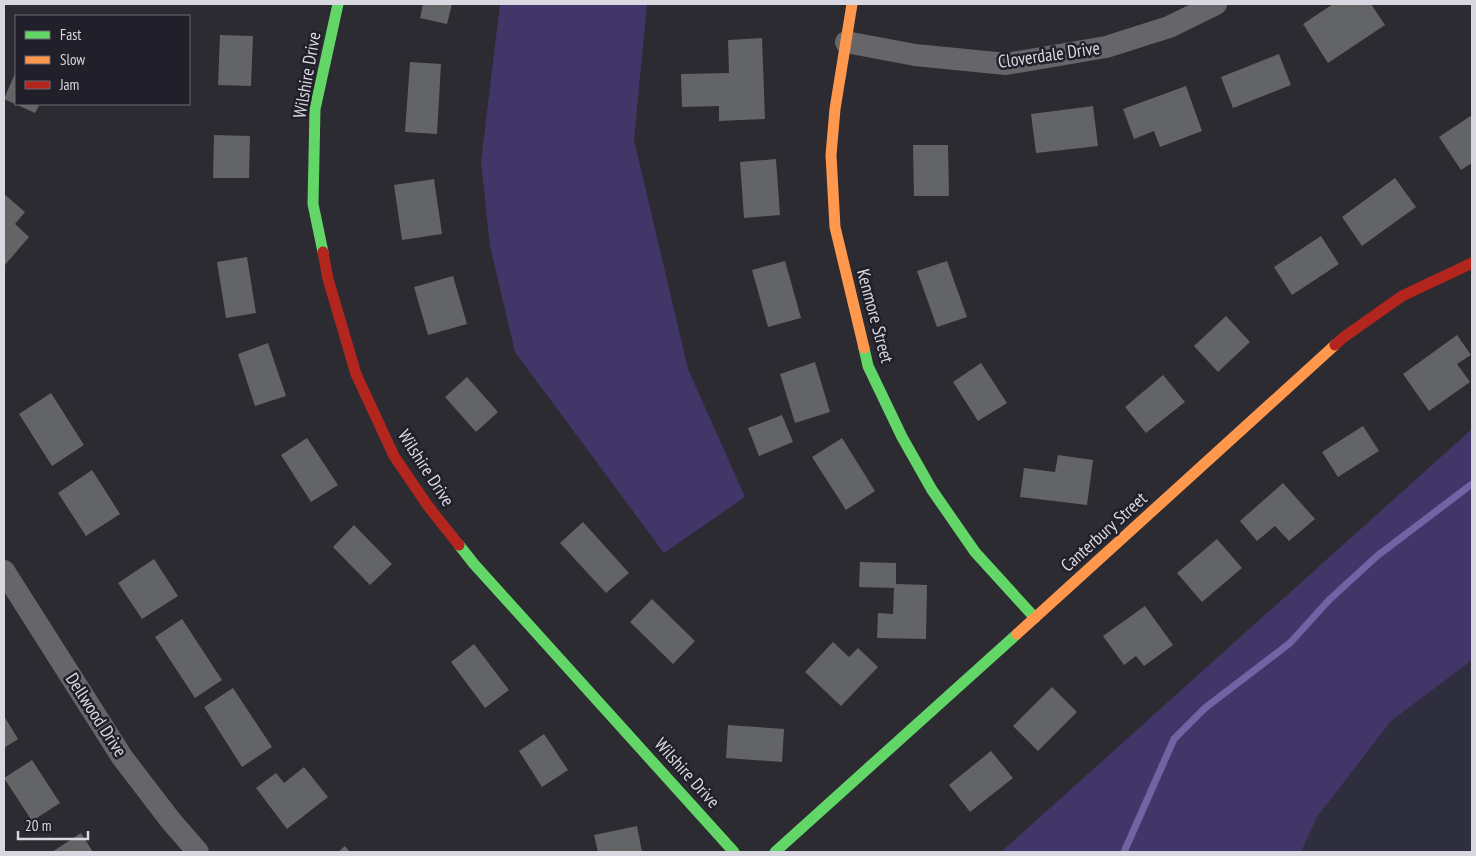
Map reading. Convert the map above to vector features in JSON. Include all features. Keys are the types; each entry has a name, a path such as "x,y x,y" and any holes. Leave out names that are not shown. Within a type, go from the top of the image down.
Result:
{"street":[{"name":"Wilshire Drive","path":"338,4 316,109 313,204 328,279 356,374 394,456 428,506 474,564 734,852"},
{"name":"Kenmore Street","path":"852,4 835,109 831,155 835,227 868,366 902,437 932,490 975,552 1035,618"},
{"name":"Cloverdale Drive","path":"846,42 915,55 1006,64 1106,47 1169,27 1216,4"},
{"name":"Canterbury Street","path":"775,852 1344,337 1402,296 1472,263"},
{"name":"Dellwood Drive","path":"4,571 122,757 171,821 198,852"}],"shaded area":[{"path":"500,4 647,4 634,140 688,369 745,497 664,553 515,352 490,246 481,162"},
{"path":"1472,429 1472,660 1391,721 1317,817 1301,852 1001,852"},
{"path":"1472,660 1472,852 1301,852 1317,817 1391,721"}],"building":[{"path":"423,4 452,4 447,24 420,18"},
{"path":"1333,4 1371,4 1385,25 1328,63 1303,24"},
{"path":"220,35 253,36 251,86 218,85"},
{"path":"762,38 765,119 719,121 719,106 682,107 681,74 729,73 728,40"},
{"path":"1279,54 1291,85 1233,108 1221,77"},
{"path":"410,62 441,64 437,134 405,132"},
{"path":"15,73 15,104 4,99"},
{"path":"1186,86 1202,131 1160,147 1154,131 1134,139 1123,109"},
{"path":"17,105 39,105 35,113"},
{"path":"1093,106 1098,146 1036,153 1031,114"},
{"path":"1472,115 1472,163 1461,170 1439,137"},
{"path":"214,135 250,136 249,178 213,178"},
{"path":"913,145 948,145 949,196 914,196"},
{"path":"776,159 780,215 744,218 740,162"},
{"path":"1395,178 1416,207 1362,246 1342,217"},
{"path":"434,179 442,234 402,240 394,185"},
{"path":"4,194 25,212 15,224 29,237 4,266"},
{"path":"1321,236 1339,264 1292,295 1274,267"},
{"path":"247,257 256,313 226,318 217,262"},
{"path":"785,261 801,318 768,327 752,270"},
{"path":"947,261 967,317 937,327 917,271"},
{"path":"453,276 467,324 428,335 414,287"},
{"path":"1226,316 1250,342 1218,372 1194,346"},
{"path":"1457,335 1471,355 1457,364 1470,382 1429,411 1403,374"},
{"path":"268,343 286,396 255,406 238,354"},
{"path":"815,362 830,412 795,423 780,374"},
{"path":"981,363 1007,403 978,421 953,382"},
{"path":"1163,375 1185,402 1146,433 1125,407"},
{"path":"467,377 498,412 476,432 445,397"},
{"path":"51,393 84,445 52,466 19,414"},
{"path":"782,415 793,442 759,456 748,428"},
{"path":"1363,426 1379,451 1338,477 1322,452"},
{"path":"307,438 338,485 311,502 281,455"},
{"path":"842,438 875,491 846,510 812,457"},
{"path":"1058,455 1093,460 1087,505 1020,497 1024,468 1055,472"},
{"path":"92,470 120,514 86,536 58,493"},
{"path":"1283,483 1315,519 1289,541 1275,526 1257,541 1240,521"},
{"path":"583,522 629,573 606,593 560,543"},
{"path":"354,525 392,564 370,585 333,547"},
{"path":"1217,539 1242,568 1202,602 1177,573"},
{"path":"154,559 178,596 142,619 118,583"},
{"path":"860,562 896,563 896,584 927,585 926,639 877,638 878,613 893,614 894,588 859,587"},
{"path":"652,599 695,641 673,664 630,622"},
{"path":"1145,606 1173,645 1144,666 1136,656 1124,665 1103,636"},
{"path":"182,619 222,680 195,698 155,637"},
{"path":"833,642 849,657 858,648 878,667 841,706 805,672"},
{"path":"474,644 509,690 485,708 451,662"},
{"path":"1052,687 1077,712 1038,751 1013,726"},
{"path":"233,688 272,747 242,767 204,707"},
{"path":"4,716 18,739 4,748"},
{"path":"728,725 784,729 782,762 726,758"},
{"path":"544,734 568,770 542,787 519,751"},
{"path":"991,751 1013,778 970,812 949,785"},
{"path":"32,760 60,803 32,821 4,778"},
{"path":"304,767 328,797 287,829 256,788 276,773 284,783"},
{"path":"637,826 642,852 598,852 594,835"},
{"path":"81,833 93,852 52,852"},
{"path":"345,846 350,852 338,852"}],"waterway":[{"path":"1124,852 1174,739 1205,708 1290,643 1329,600 1377,556 1472,484"}],"traffic: fast":[{"path":"323,252 313,204 315,109 338,4"},
{"path":"864,348 868,366 902,437 932,490 975,552 1035,618"},
{"path":"459,545 474,564 734,852"},
{"path":"775,852 1017,634"}],"traffic: slow":[{"path":"852,4 835,109 831,155 835,227 864,348"},
{"path":"1017,634 1335,345"}],"traffic: jam":[{"path":"323,252 328,279 356,374 394,456 428,506 459,545"},
{"path":"1335,345 1402,296 1472,263"}]}
